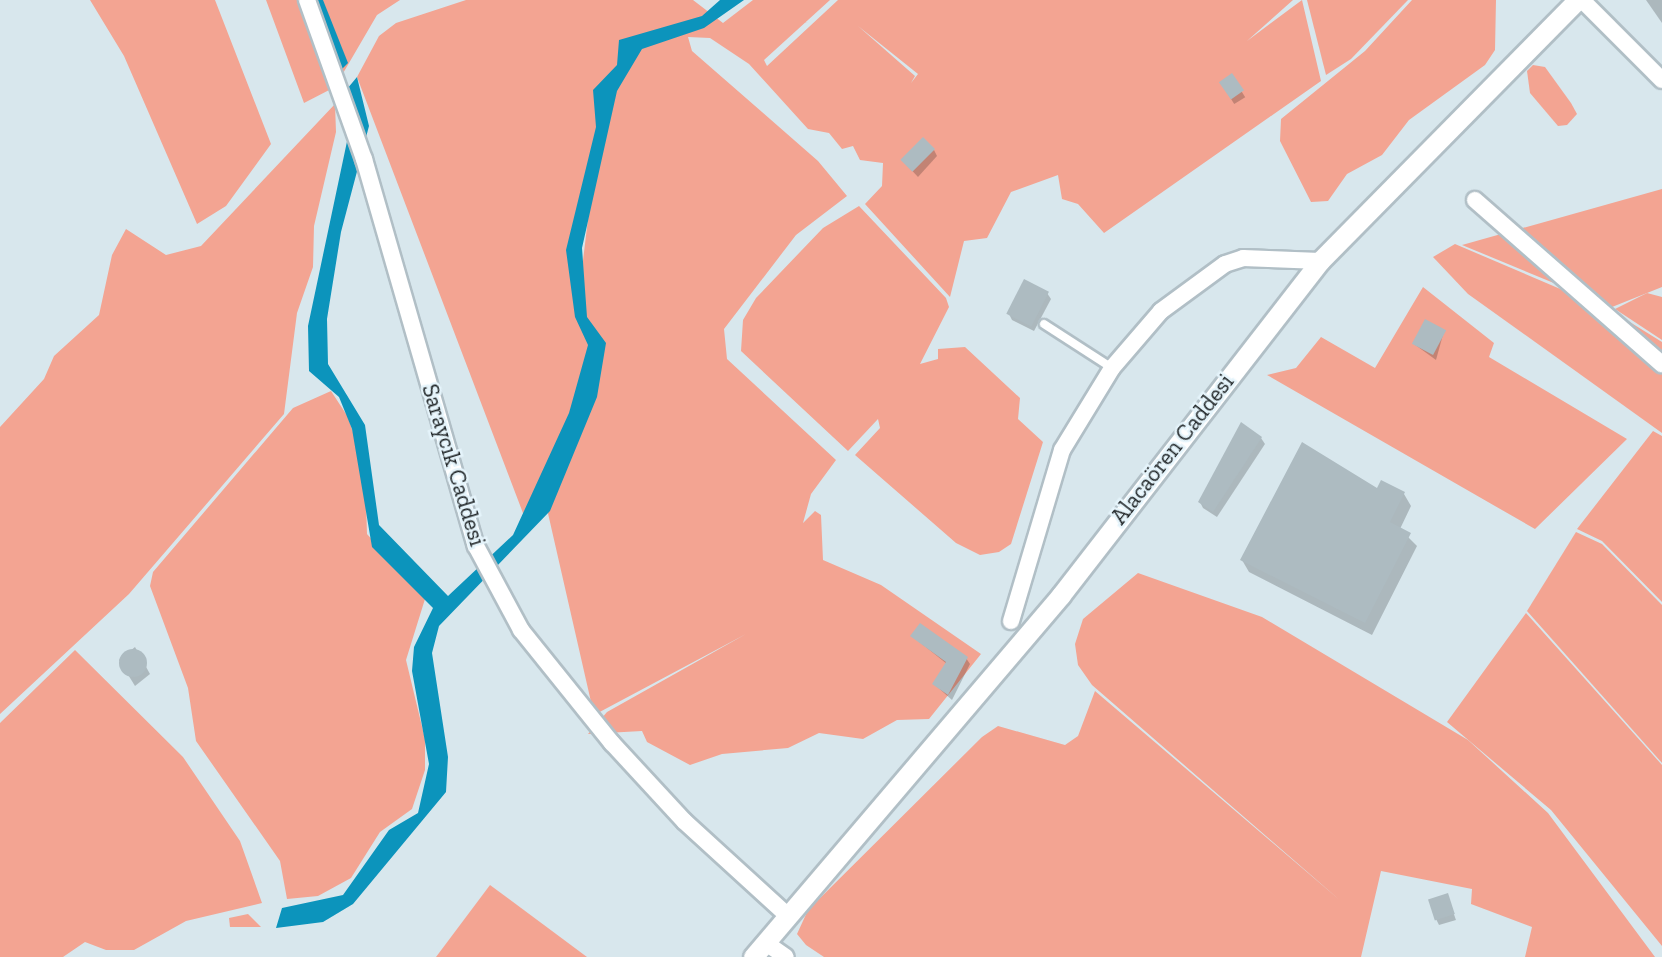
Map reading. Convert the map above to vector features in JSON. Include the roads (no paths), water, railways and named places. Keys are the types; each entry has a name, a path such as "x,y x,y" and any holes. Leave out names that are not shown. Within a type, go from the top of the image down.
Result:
{"street":[{"name":"Saraycık Caddesi","path":"307,0 364,159 476,546 522,630 612,743 684,821 789,917"},
{"name":"Alacaören Caddesi","path":"759,950 1060,595 1320,261 1579,0"},
{"path":"1579,0 1662,80"},
{"path":"1475,200 1662,363"},
{"path":"1011,621 1062,450 1112,368 1161,311 1225,264 1243,258 1320,261"},
{"path":"759,950 786,957"}],"lane":[{"path":"1044,324 1112,368"}],"water":[{"path":"311,0 323,0 348,63 339,72"},
{"path":"720,0 744,0 704,28 642,49 617,91 582,248 587,317 606,343 597,397 550,511 439,626 432,653 448,757 446,792 353,904 323,922 276,928 282,908 343,895 389,830 418,813 429,764 412,671 414,647 433,608 372,547 352,429 339,397 309,371 308,326 349,132 347,89 357,77 369,126 341,232 327,319 328,364 365,425 379,525 448,596 513,535 569,413 588,345 575,317 566,250 596,127 593,90 617,65 619,40 702,16"}]}
